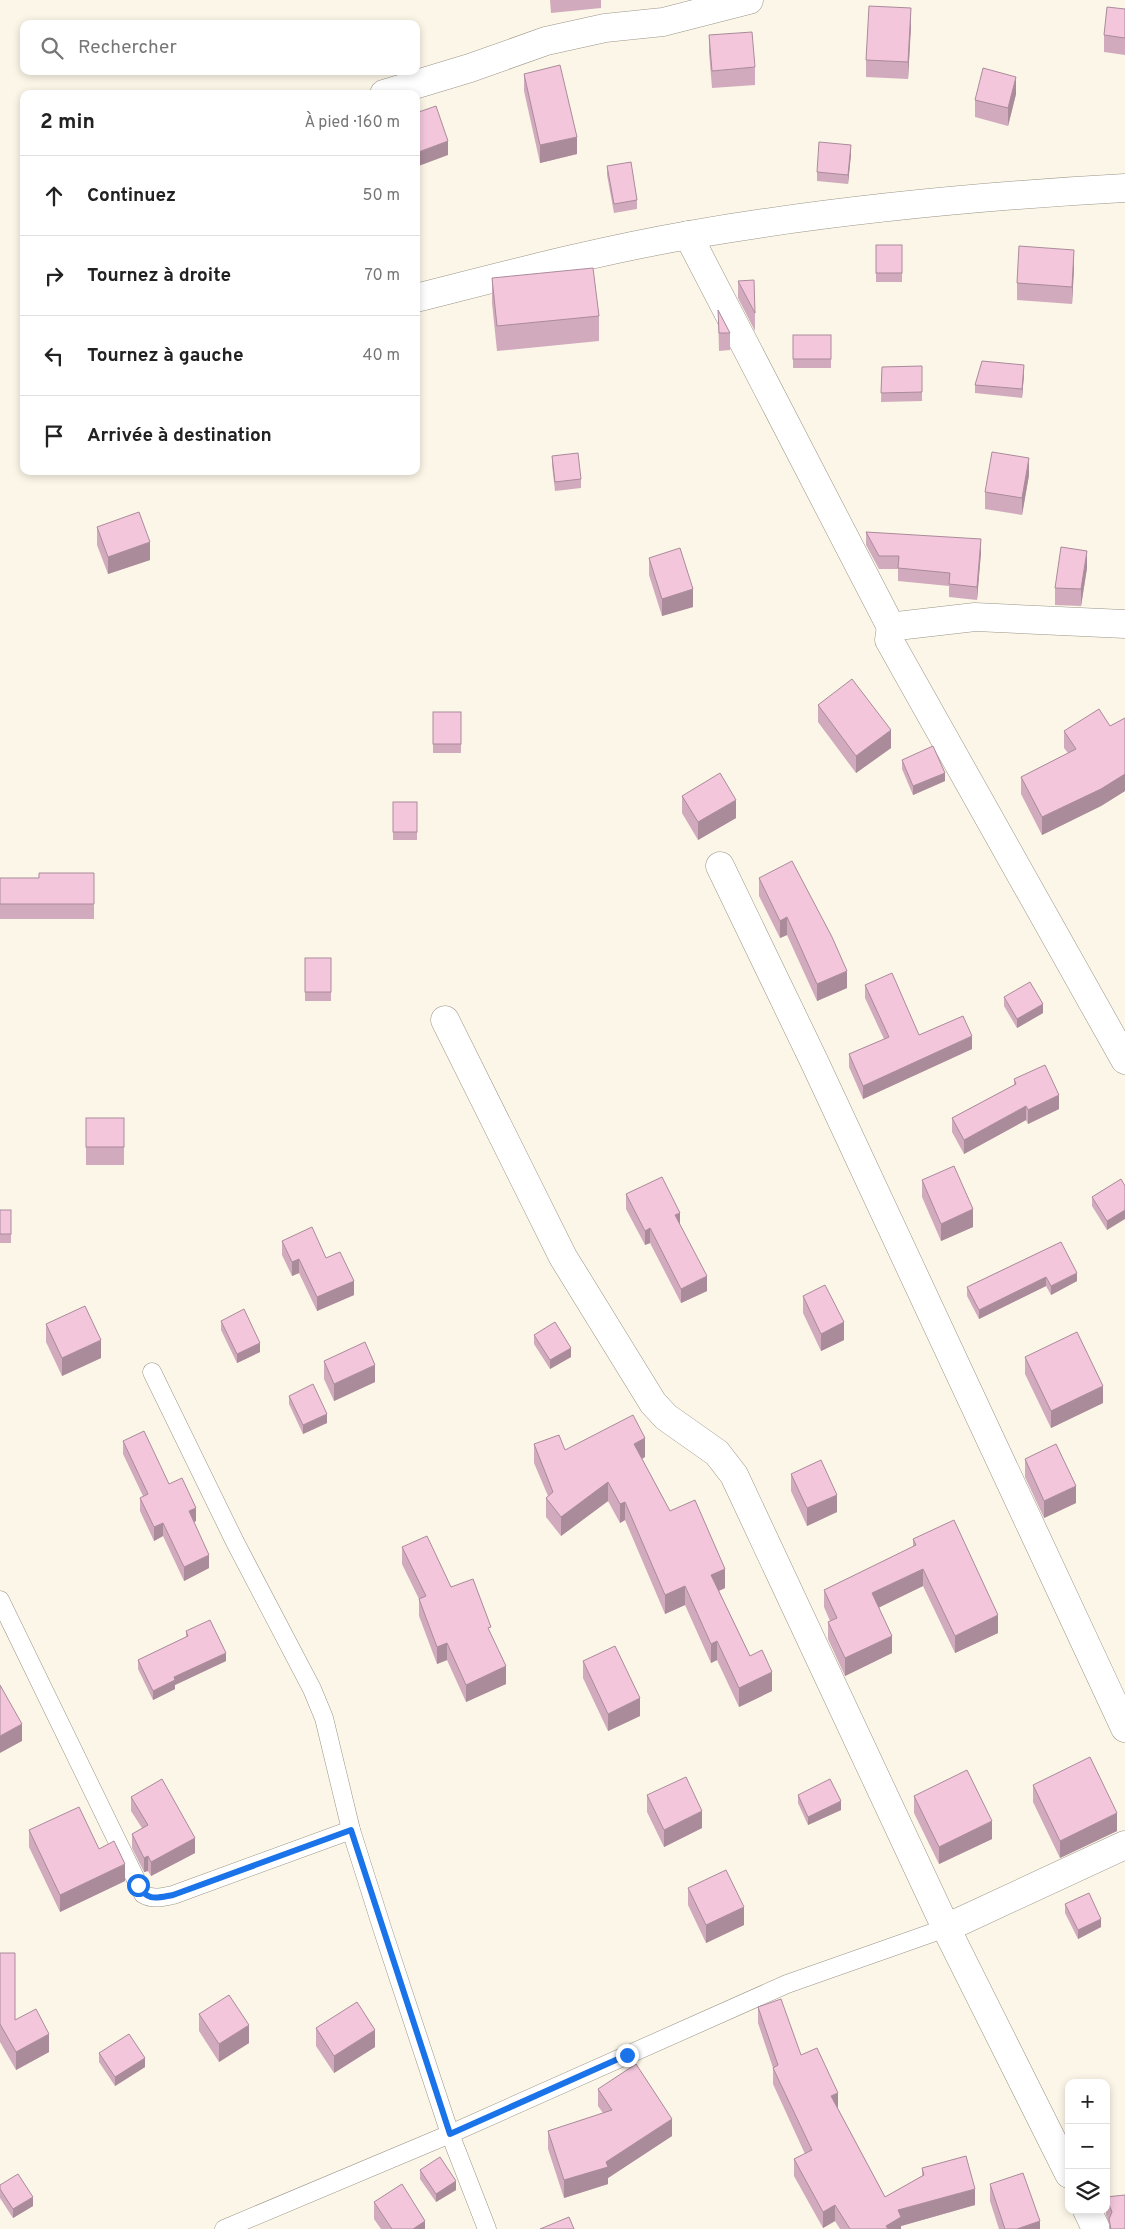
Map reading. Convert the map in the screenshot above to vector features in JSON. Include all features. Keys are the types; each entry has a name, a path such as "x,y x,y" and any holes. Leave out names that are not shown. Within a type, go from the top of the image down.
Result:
{"street":[{"path":"397,90 470,68 546,41 605,28 663,22 749,0"},
{"path":"420,297 598,253 688,235 790,218 1028,193 1125,188"},
{"path":"688,235 891,627 889,640 1125,1060"},
{"path":"891,627 975,617 1125,624"},
{"path":"720,866 822,1079 1125,1728"},
{"path":"445,1020 563,1257 653,1403 666,1417 717,1453 734,1474 946,1928 1066,2169"},
{"path":"946,1928 1125,1845"},
{"path":"1089,2214 1096,2229"}],"lane":[{"path":"152,1372 235,1542 312,1689 324,1718 351,1830 450,2134 487,2229"},
{"path":"0,1600 143,1894 149,1898 173,1895 351,1830"},
{"path":"224,2229 450,2134 787,1984 946,1928"}],"building":[{"path":"869,6 911,8 908,62 866,60"},
{"path":"1107,7 1125,9 1125,38 1104,35"},
{"path":"752,32 755,67 712,71 709,35"},
{"path":"560,65 577,137 540,145 524,74"},
{"path":"983,68 1016,77 1008,108 975,100"},
{"path":"436,106 448,141 420,152 420,112"},
{"path":"819,142 851,145 848,175 817,172"},
{"path":"631,162 637,200 614,204 607,166"},
{"path":"876,245 902,245 902,273 876,273"},
{"path":"1019,246 1074,250 1072,287 1017,283"},
{"path":"593,268 599,316 497,326 492,278"},
{"path":"754,280 755,313 738,281"},
{"path":"718,310 730,333 719,333"},
{"path":"793,335 831,335 831,359 793,359"},
{"path":"982,361 1024,365 1022,389 975,385"},
{"path":"922,366 922,392 881,393 882,367"},
{"path":"992,452 1029,458 1022,498 985,492"},
{"path":"578,453 581,479 555,482 552,456"},
{"path":"139,512 150,542 108,557 97,527"},
{"path":"866,532 981,539 977,587 949,584 950,573 898,568 899,556 879,556"},
{"path":"1061,547 1087,551 1081,589 1055,588"},
{"path":"680,548 693,589 662,599 649,558"},
{"path":"852,679 891,730 856,756 818,705"},
{"path":"1099,709 1110,726 1125,718 1125,774 1101,789 1042,817 1021,777 1076,749 1064,731"},
{"path":"433,712 461,712 461,744 433,744"},
{"path":"933,746 945,773 913,786 902,760"},
{"path":"720,773 736,800 698,822 682,796"},
{"path":"393,802 417,802 417,832 393,832"},
{"path":"792,861 832,937 847,971 817,984 787,917 780,921 759,878"},
{"path":"39,873 94,873 94,904 0,904 0,878 39,878"},
{"path":"305,958 331,958 331,992 305,992"},
{"path":"892,973 919,1035 963,1016 972,1036 863,1086 849,1054 889,1037 865,985"},
{"path":"1030,982 1043,1004 1017,1019 1004,997"},
{"path":"1045,1065 1059,1095 1028,1110 1026,1106 964,1140 952,1118 1016,1084 1014,1079"},
{"path":"86,1118 124,1118 124,1147 86,1147"},
{"path":"954,1166 973,1209 941,1224 922,1180"},
{"path":"662,1177 680,1213 675,1215 707,1276 681,1289 650,1228 645,1231 626,1194"},
{"path":"1121,1179 1125,1186 1125,1210 1107,1221 1092,1197"},
{"path":"0,1210 11,1210 11,1234 0,1234"},
{"path":"312,1227 326,1258 340,1252 354,1281 317,1297 299,1259 292,1262 282,1241"},
{"path":"1061,1242 1077,1273 1051,1286 1046,1277 979,1310 967,1287"},
{"path":"825,1285 844,1322 821,1334 803,1296"},
{"path":"85,1306 101,1340 62,1358 46,1324"},
{"path":"244,1309 260,1343 237,1354 221,1321"},
{"path":"555,1322 571,1348 550,1360 534,1335"},
{"path":"1077,1332 1103,1386 1051,1411 1025,1357"},
{"path":"365,1342 375,1365 334,1384 324,1361"},
{"path":"313,1384 327,1414 303,1425 289,1396"},
{"path":"633,1415 645,1438 634,1444 670,1511 695,1500 725,1569 711,1575 750,1656 762,1650 772,1672 739,1688 717,1641 711,1644 685,1586 665,1595 625,1502 620,1504 608,1482 561,1517 546,1498 553,1492 534,1444 559,1435 565,1450"},
{"path":"144,1431 169,1484 182,1478 196,1508 189,1511 209,1555 184,1567 163,1523 154,1527 140,1498 148,1494 123,1441"},
{"path":"1056,1444 1076,1486 1044,1501 1025,1459"},
{"path":"821,1460 837,1495 807,1508 791,1474"},
{"path":"954,1520 998,1615 955,1636 923,1569 872,1593 892,1636 845,1658 828,1622 837,1618 824,1590 916,1545 913,1539"},
{"path":"427,1536 451,1587 473,1579 491,1627 488,1628 506,1666 466,1685 447,1643 437,1647 419,1599 426,1596 402,1547"},
{"path":"210,1620 226,1653 174,1677 175,1680 153,1691 138,1660 188,1636 186,1631"},
{"path":"615,1646 640,1698 608,1714 583,1661"},
{"path":"0,1685 22,1724 0,1736"},
{"path":"1090,1757 1117,1813 1060,1841 1033,1785"},
{"path":"967,1770 992,1821 939,1847 914,1796"},
{"path":"686,1777 702,1811 664,1830 647,1795"},
{"path":"162,1779 195,1838 151,1862 148,1856 144,1858 132,1834 148,1825 131,1797"},
{"path":"830,1779 841,1801 808,1817 798,1795"},
{"path":"79,1807 99,1849 114,1841 125,1864 60,1895 29,1830"},
{"path":"726,1870 744,1907 706,1925 688,1888"},
{"path":"1089,1893 1101,1919 1078,1930 1065,1904"},
{"path":"0,1953 15,1953 15,2020 36,2009 49,2034 16,2052 0,2024"},
{"path":"229,1995 249,2025 219,2044 199,2014"},
{"path":"781,1999 801,2055 817,2048 838,2093 831,2096 885,2197 924,2175 922,2168 966,2156 975,2189 898,2210 901,2217 886,2226 888,2229 850,2229 835,2205 823,2212 794,2159 812,2150 773,2068 778,2065 758,2007"},
{"path":"357,2002 375,2030 334,2056 316,2028"},
{"path":"129,2034 145,2058 115,2077 99,2053"},
{"path":"636,2064 672,2119 606,2162 608,2167 564,2180 548,2131 612,2110 598,2089"},
{"path":"440,2157 456,2181 436,2194 420,2170"},
{"path":"1023,2173 1040,2221 1017,2229 1005,2229 990,2184"},
{"path":"18,2174 33,2197 13,2209 0,2189 0,2185"},
{"path":"402,2184 425,2221 413,2229 392,2229 374,2202"},
{"path":"1125,2195 1125,2229 1111,2229 1109,2219 1112,2212 1110,2197"},
{"path":"569,2217 574,2229 540,2229"}],"route":[{"path":"138,1885 143,1894 149,1898 173,1895 351,1830 450,2134 627,2055"}]}
